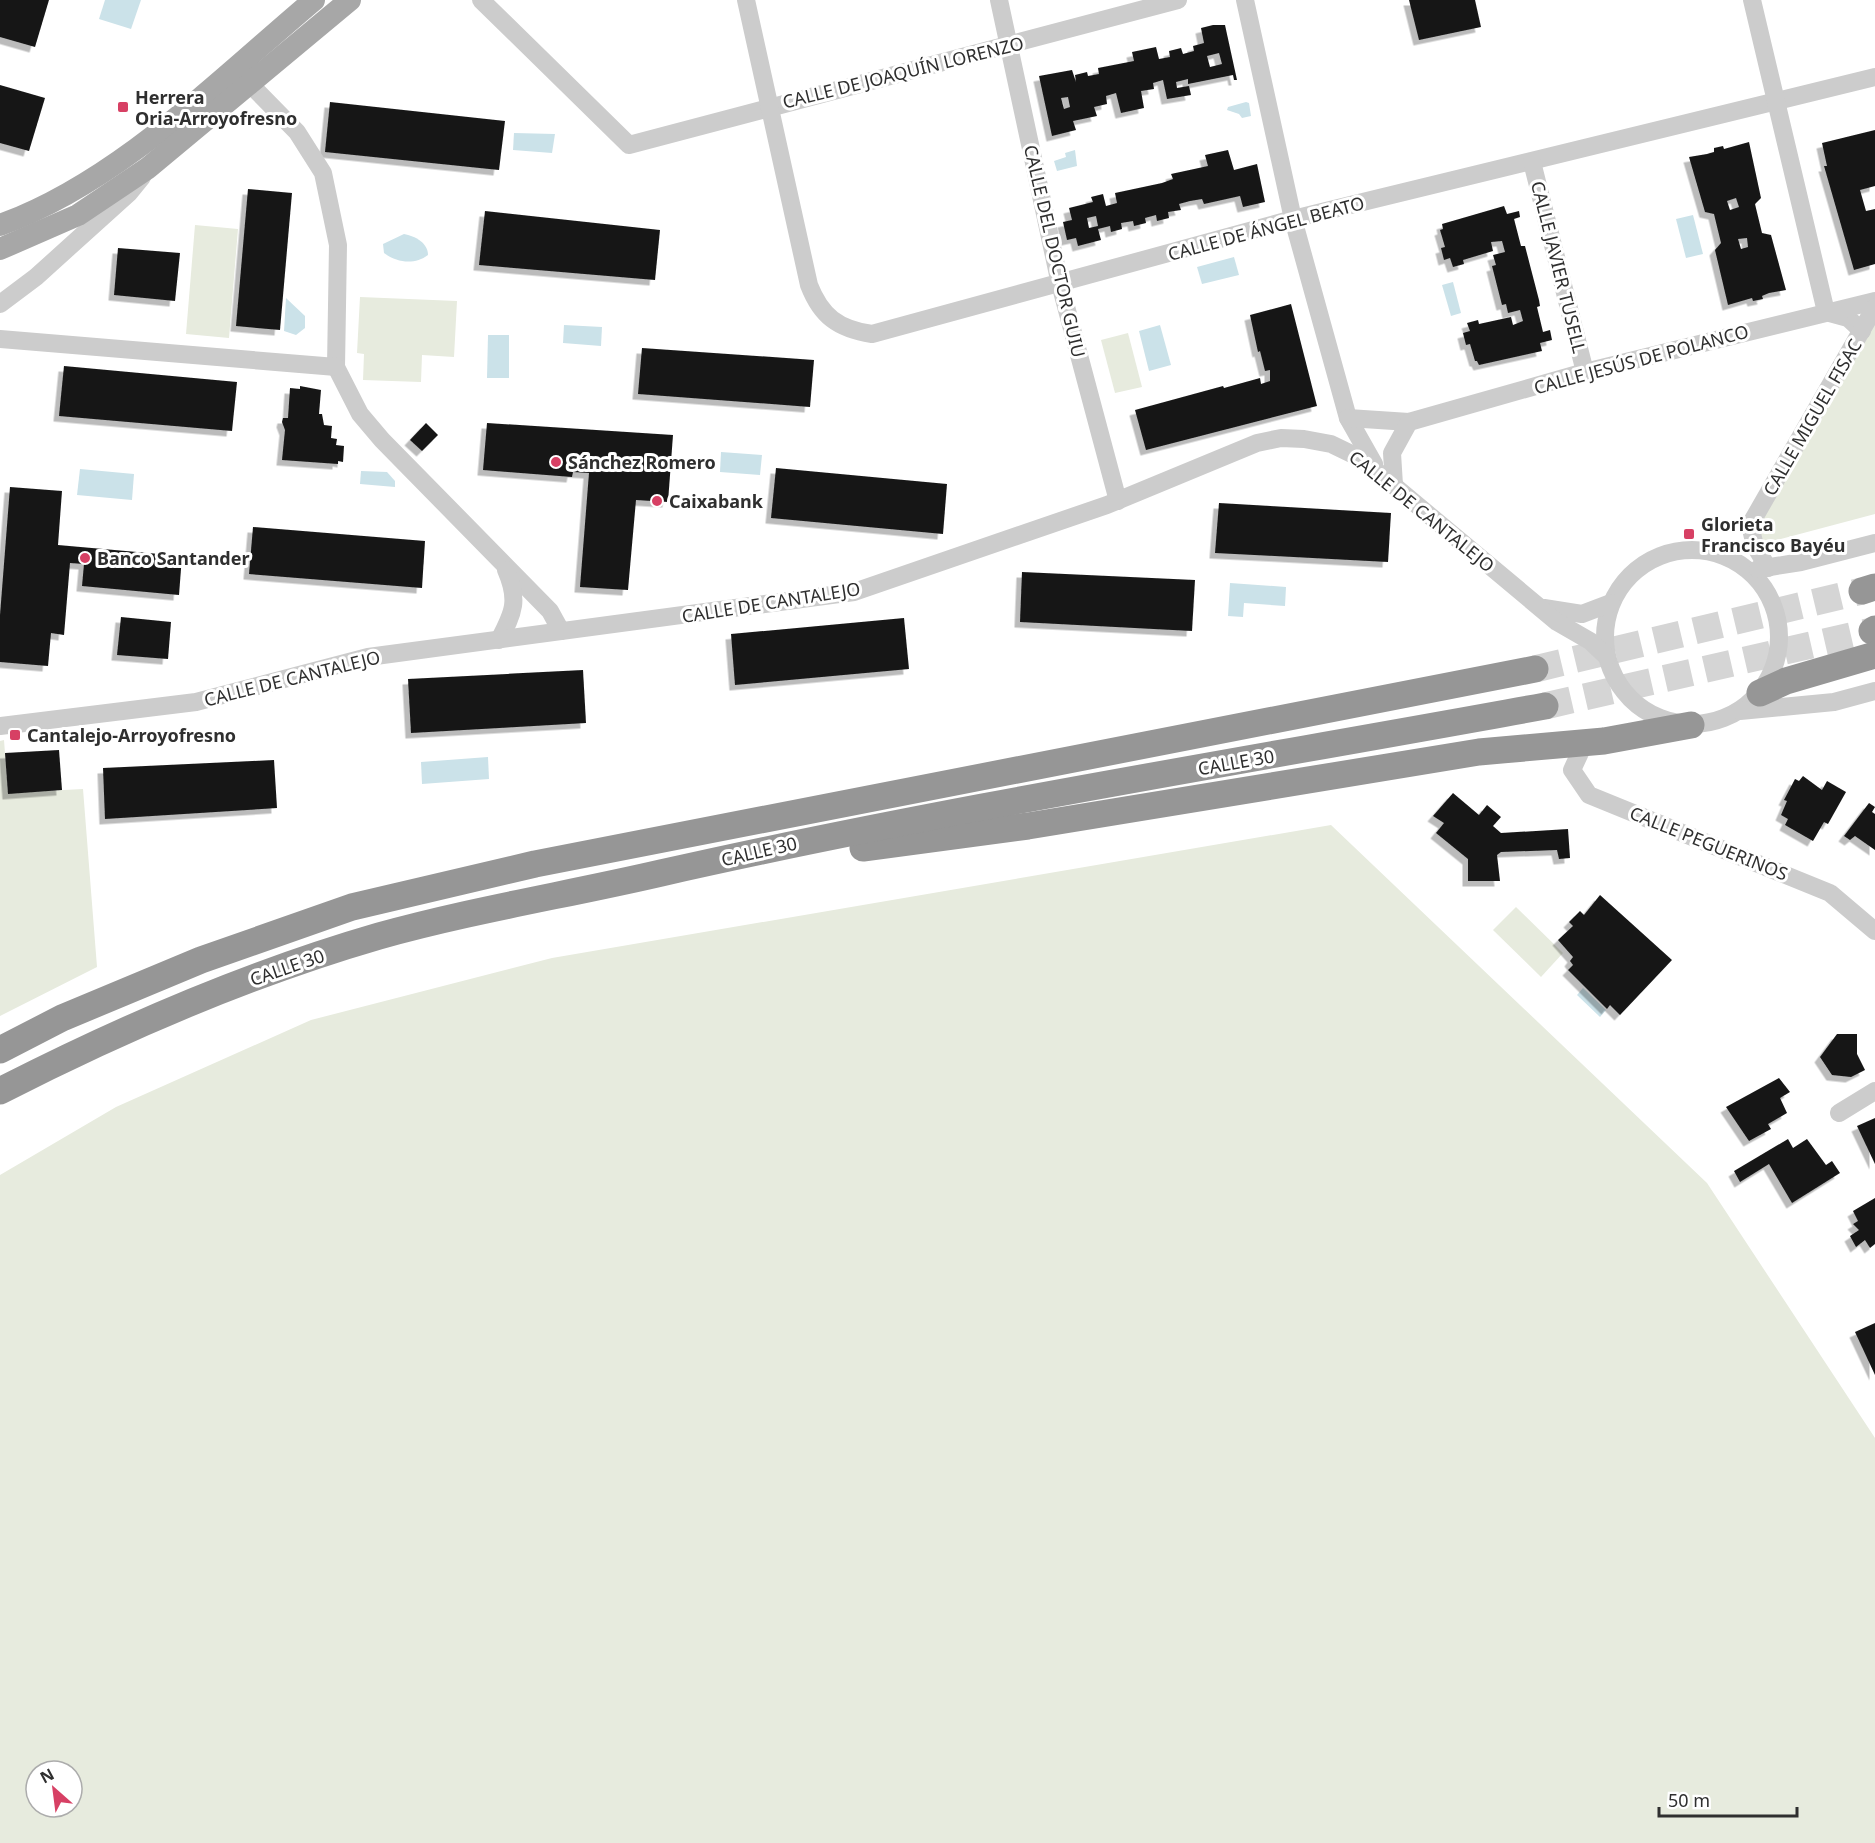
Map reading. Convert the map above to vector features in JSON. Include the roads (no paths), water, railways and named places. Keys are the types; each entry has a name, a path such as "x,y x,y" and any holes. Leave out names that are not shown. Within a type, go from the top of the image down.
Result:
{"highway":[{"path":"1760,693 1874,638"},
{"name":"CALLE 30","path":"0,1050 62,1018 201,960 352,907 535,864 1535,669"},
{"name":"CALLE 30","path":"0,1091 184,1005 286,966 377,937 504,904 653,875 798,842 1545,706"},
{"path":"653,875 1028,826 1479,752 1604,741 1692,724"}],"main road":[{"path":"0,225 57,201 118,163 314,0"},
{"path":"0,249 78,215 148,168 350,0"}],"street":[{"name":"CALLE DE JOAQUÍN LORENZO","path":"481,0 629,146 771,106 1010,46 1178,0"},
{"name":"CALLE DE ÁNGEL BEATO","path":"746,0 809,285 822,311 840,327 872,334 1293,219 1875,77"},
{"name":"CALLE DEL DOCTOR GUIU","path":"999,0 1060,284 1118,501"},
{"path":"1245,0 1293,219 1348,418 1378,470"},
{"path":"1752,0 1826,312"},
{"path":"250,84 297,132 323,174 338,245 336,367 360,414 550,611 561,631"},
{"name":"CALLE JAVIER TUSELL","path":"1532,162 1585,372"},
{"path":"1,297 36,277 129,193 148,168"},
{"name":"CALLE JESÚS DE POLANCO","path":"1348,418 1409,422 1585,372 1875,301"},
{"name":"CALLE MIGUEL FISAC","path":"1759,569 1750,525 1875,307"},
{"name":"CALLE MIGUEL FISAC","path":"1826,312 1848,318 1862,331"},
{"path":"0,339 336,367"},
{"path":"1331,444 1342,432 1348,418"},
{"path":"1394,485 1392,453 1409,422"},
{"name":"CALLE DE CANTALEJO","path":"0,726 196,702 368,657 854,592 1000,544 1118,501 1257,443 1281,438 1331,444 1345,449 1378,470 1568,630 1590,641 1607,657"},
{"path":"1759,569 1779,625 1779,651 1772,674 1760,693 1740,711 1718,721 1692,724 1665,720 1637,705 1615,680 1607,657 1605,633 1611,603 1621,586 1641,566 1666,554 1689,550 1724,555 1759,569 1875,543"},
{"path":"499,640 512,616 515,591 502,560"},
{"name":"CALLE DE CANTALEJO","path":"1540,607 1566,614 1582,614 1611,603"},
{"path":"1740,711 1834,702 1875,691"},
{"name":"CALLE PEGUERINOS","path":"1585,742 1572,770 1589,795 1830,893 1875,931"},
{"path":"1839,1113 1875,1091"}],"water":[{"path":"105,0 141,0 131,29 99,19"},
{"path":"1249,103 1251,116 1242,118 1239,114 1227,110 1228,107"},
{"path":"514,133 555,134 552,153 513,150"},
{"path":"1075,150 1077,166 1057,171 1054,161 1066,157 1065,153"},
{"path":"1693,215 1703,254 1686,258 1676,219"},
{"path":"404,234 420,241 426,247 428,255 406,262 384,253 383,244"},
{"path":"1234,257 1239,275 1202,284 1197,267"},
{"path":"1453,282 1461,313 1451,316 1442,285"},
{"path":"286,298 305,316 305,328 296,335 284,331"},
{"path":"564,325 602,327 601,346 563,343"},
{"path":"1160,325 1171,365 1149,371 1139,331"},
{"path":"488,335 509,335 509,378 487,378"},
{"path":"721,452 762,455 760,475 720,472"},
{"path":"80,469 134,474 132,500 77,495"},
{"path":"361,471 387,472 395,481 395,487 360,484"},
{"path":"1230,583 1286,587 1285,606 1244,603 1243,617 1228,616"},
{"path":"488,757 489,779 422,784 421,762"},
{"path":"1583,988 1606,1010 1600,1017 1577,995"}],"tunnel":[{"path":"1535,669 1862,591"},
{"path":"1545,706 1872,631"}],"place":[{"name":"Herrera Oria-Arroyofresno","path":"123,107"},
{"name":"Sánchez Romero","path":"556,462"},
{"name":"Caixabank","path":"657,501"},
{"name":"Glorieta Francisco Bayéu","path":"1689,534"},
{"name":"Banco Santander","path":"85,558"},
{"name":"Cantalejo-Arroyofresno","path":"15,735"}]}
